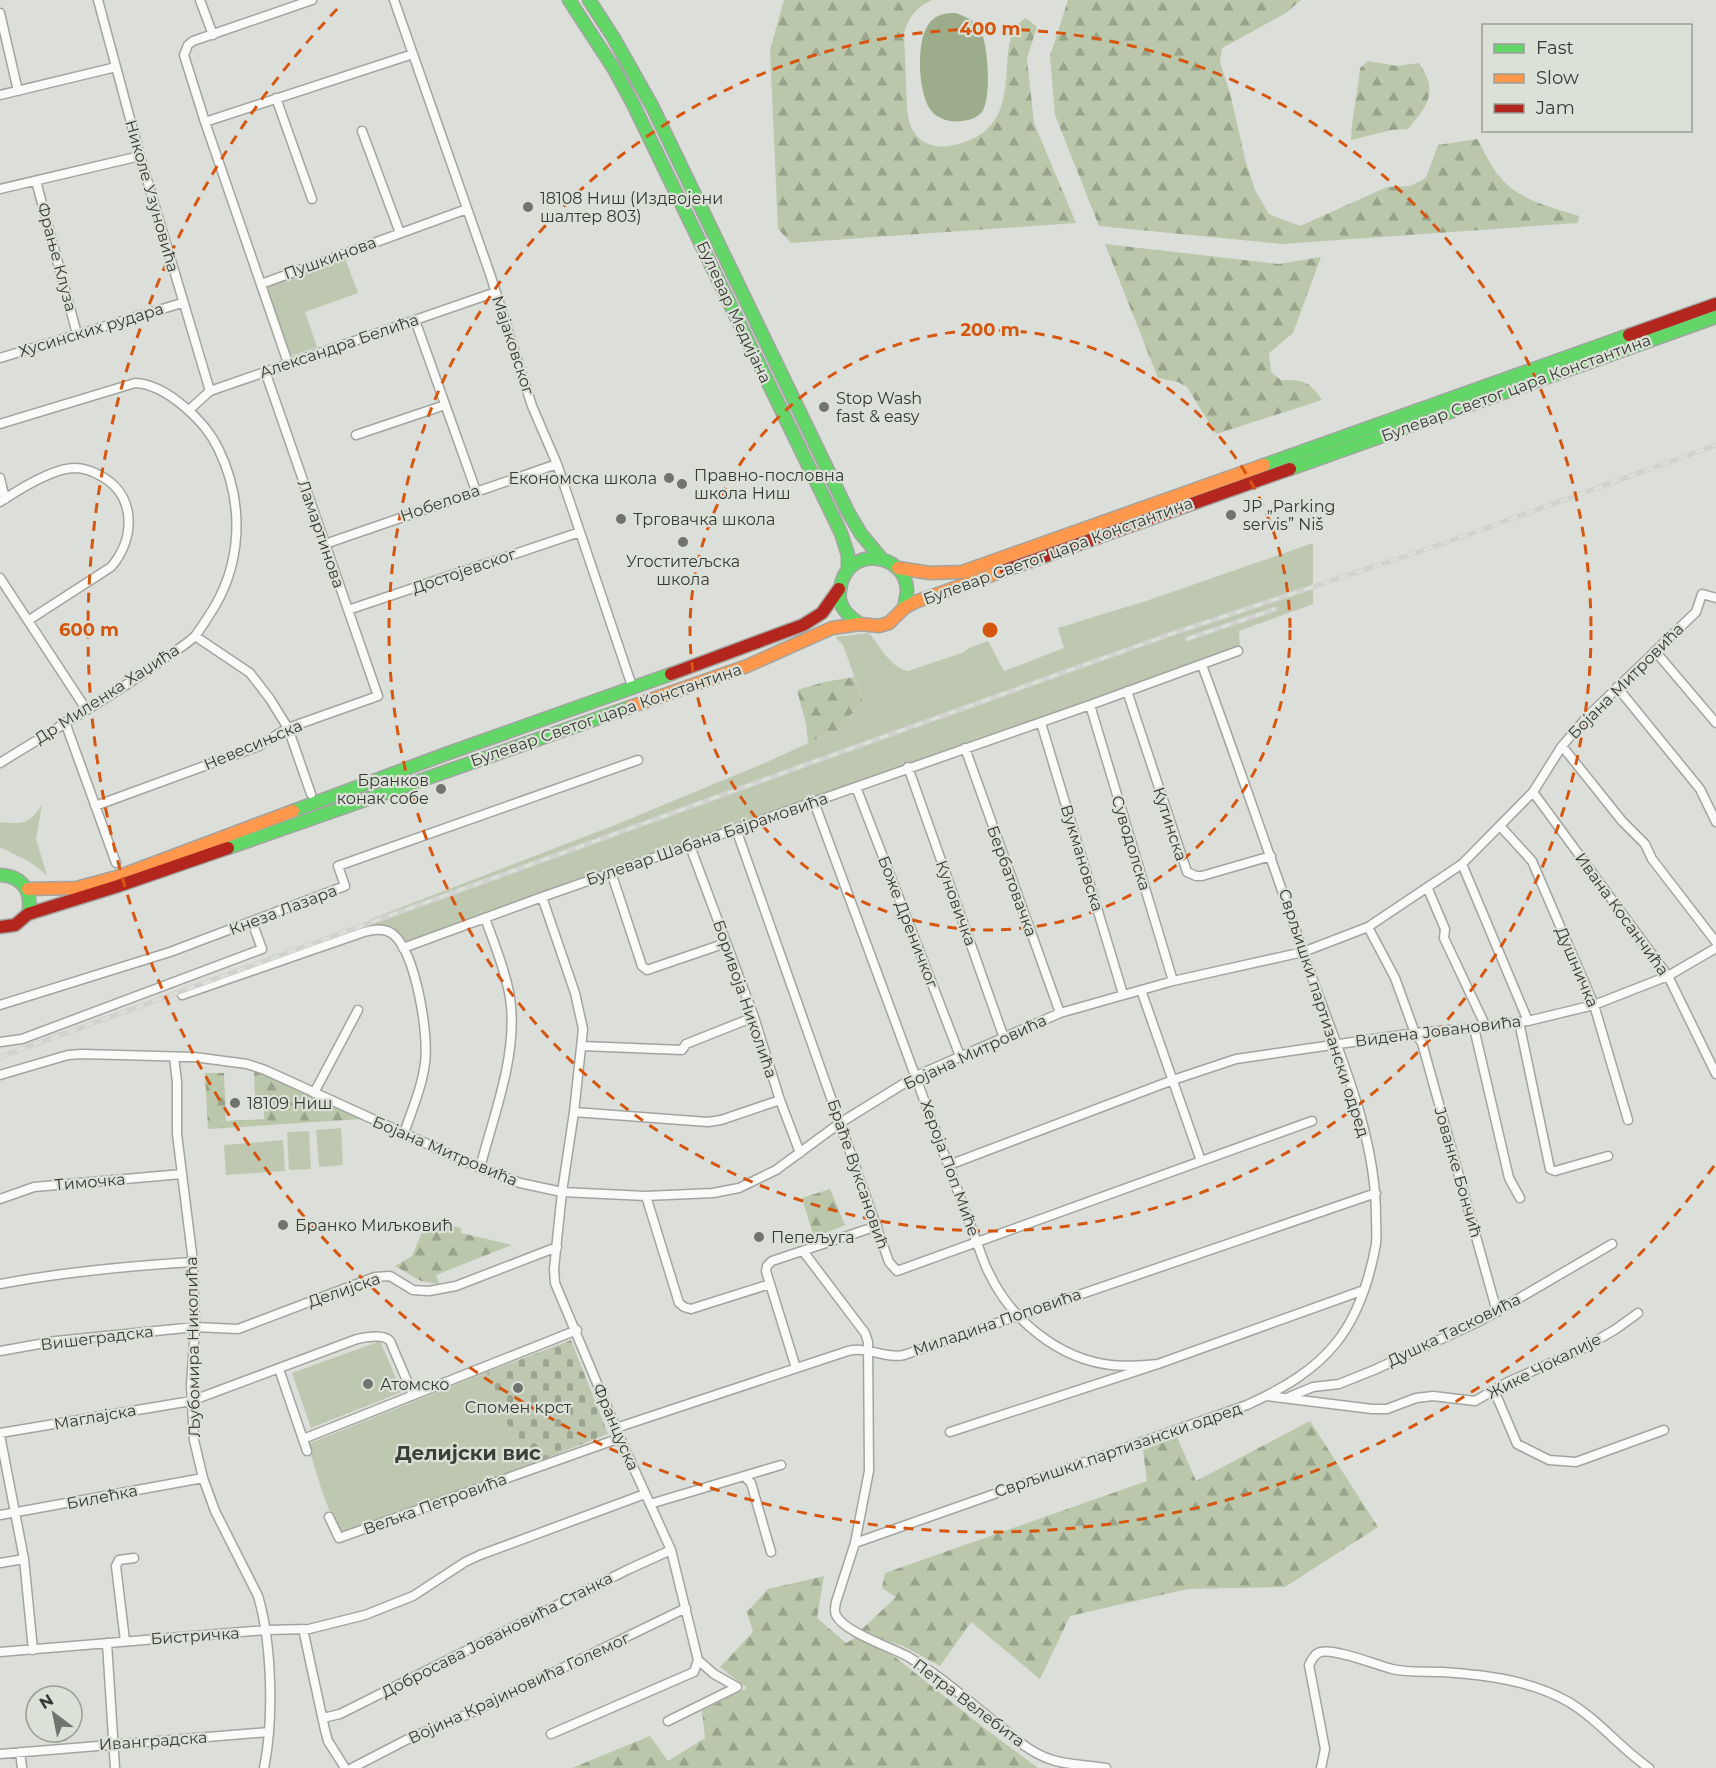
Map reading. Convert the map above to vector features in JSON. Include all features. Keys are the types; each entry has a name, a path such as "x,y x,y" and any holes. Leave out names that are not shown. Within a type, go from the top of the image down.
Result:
{"main road":[{"name":"Булевар Медијана","path":"569,0 614,69 702,245 841,533 848,555 848,568"},
{"name":"Булевар Медијана","path":"589,0 652,106 856,526 881,558"},
{"name":"Булевар Светог цара Константина","path":"898,568 927,574 962,572 1716,304"},
{"name":"Булевар Светог цара Константина","path":"0,927 15,925 28,914 118,886 741,669 832,628 860,624 879,626 898,616 904,608 932,595 1037,560 1716,317"},
{"path":"860,624 844,610 839,589 848,568 857,561 869,557 881,558 898,568 908,587 908,598 904,608"},
{"name":"Булевар Светог цара Константина","path":"28,890 76,888 117,877 443,755 751,646 803,625 822,613 839,589"},
{"path":"3,872 23,882 28,890 31,898 28,914"}],"street":[{"name":"Николе Узуновића","path":"98,0 182,303 210,391"},
{"path":"200,0 213,35"},
{"path":"288,363 184,61 185,50 193,42 294,3 312,0"},
{"name":"Мајаковског","path":"394,0 496,291 532,406 557,464 633,689"},
{"path":"0,13 18,91"},
{"path":"204,122 413,54"},
{"path":"0,95 116,67"},
{"path":"276,98 312,200"},
{"path":"362,131 400,233"},
{"path":"0,189 140,156"},
{"name":"Фрање Клуза","path":"36,181 77,334"},
{"name":"Пушкинова","path":"261,284 468,209"},
{"name":"Александра Белића","path":"189,410 210,391 496,291"},
{"name":"Хусинских рудара","path":"0,358 182,303"},
{"path":"415,320 476,491"},
{"name":"Ламартинова","path":"265,371 378,696"},
{"name":"Др Миленка Хаџића","path":"0,424 135,383 165,393 189,410 205,426 217,445 225,462 236,504 237,532 235,556 228,580 213,609 195,636 142,674 0,763"},
{"path":"356,435 445,405"},
{"name":"Нобелова","path":"325,544 557,464"},
{"path":"0,478 2,500 51,474 76,468 99,475 117,487 124,498 129,531 118,558 111,567 29,620"},
{"name":"Достојевског","path":"348,610 580,532"},
{"path":"0,578 86,709"},
{"name":"Бојана Митровића","path":"0,1075 68,1055 194,1057 247,1064 265,1070 480,1168 520,1183 562,1192 646,1196 713,1193 739,1188 776,1170 840,1122 916,1076 1060,1013 1173,981 1303,952 1368,927 1428,889 1462,864 1501,827 1533,792 1562,746 1587,717 1696,612 1702,594 1713,597"},
{"path":"195,636 250,673 270,699 288,728 311,794"},
{"name":"Булевар Шабана Бајрамовића","path":"403,948 611,872 690,846 908,767 1041,723 1238,651"},
{"path":"1655,651 1716,723"},
{"name":"Сврљишки партизански одред","path":"855,1543 1236,1409 1267,1396 1303,1375 1327,1355 1347,1331 1357,1312 1376,1242 1376,1193 1365,1129 1202,665"},
{"path":"1617,687 1700,789 1716,822"},
{"name":"Кутинска","path":"1127,691 1187,872 1202,876 1271,856"},
{"name":"Невесињска","path":"95,806 259,746 288,728 378,696"},
{"name":"Суводолска","path":"1090,705 1173,981"},
{"path":"64,722 116,863"},
{"name":"Вукмановска","path":"1041,723 1123,994"},
{"path":"1562,746 1622,821 1645,844 1652,859 1716,942"},
{"name":"Бербатовачка","path":"965,748 1060,1013"},
{"name":"Кнеза Лазара","path":"0,1005 170,952 252,922 345,886 338,866 638,760"},
{"name":"Куновичка","path":"908,767 1004,1038"},
{"name":"Боже Дреничког","path":"856,787 960,1056"},
{"name":"Ивана Косанчића","path":"1533,792 1668,976 1716,1074"},
{"name":"Хероја Поп Миће","path":"814,802 989,1274 1018,1315 1040,1336 1056,1346 1094,1362 1124,1366 1158,1364"},
{"name":"Душничка","path":"1501,827 1532,861 1594,1005 1628,1120"},
{"name":"Браће Вуксановић","path":"736,829 889,1262 897,1271 1312,1121"},
{"name":"Боривоја Николића","path":"690,846 754,1017 780,1100 800,1153"},
{"path":"1462,864 1523,1022 1550,1169 1555,1171 1566,1169 1608,1156"},
{"path":"611,872 642,966 647,970 726,943"},
{"path":"1428,889 1445,929 1444,938 1486,1027"},
{"name":"Француска","path":"542,897 576,993 583,1029 562,1192 554,1269 555,1283 577,1330 620,1438 671,1550 698,1660"},
{"path":"480,1168 506,1068 512,1029 511,1003 485,918"},
{"path":"0,1042 22,1039 262,949 252,922"},
{"name":"Јованке Бончић","path":"1368,927 1395,978 1415,1033 1422,1043 1497,1312"},
{"path":"182,995 308,950 375,929 389,931 396,936 403,948 417,984 426,1059 422,1082 404,1133"},
{"name":"Видена Јовановића","path":"949,1165 1173,1080 1236,1059 1415,1033 1523,1022 1594,1005 1668,976 1716,948"},
{"path":"1141,990 1201,1161"},
{"path":"314,1093 358,1010"},
{"path":"582,1046 682,1050 686,1044 754,1017"},
{"path":"1474,1028 1509,1178 1520,1198"},
{"name":"Љубомира Николића","path":"174,1057 177,1082 177,1134 193,1262 195,1327 191,1401 194,1440 203,1478 220,1524 258,1596 266,1630 270,1707 264,1768"},
{"path":"574,1112 708,1122 721,1120 780,1100"},
{"name":"Тимочка","path":"0,1199 34,1186 182,1174"},
{"name":"Миладина Поповића","path":"616,1428 848,1351 868,1349 889,1356 901,1356 1376,1193"},
{"path":"646,1196 682,1305 691,1309 770,1284"},
{"path":"796,1368 766,1269 769,1263 877,1226"},
{"name":"Душка Тасковића","path":"1287,1398 1313,1387 1339,1384 1374,1370 1497,1312 1612,1244"},
{"name":"Делијска","path":"195,1327 237,1329 375,1276 383,1275 397,1279 413,1290 429,1291 456,1286 557,1247"},
{"name":"Петра Велебита","path":"804,1251 865,1333 868,1349 869,1471 855,1543 836,1602 835,1611 840,1620 868,1638 906,1656 944,1681 1013,1737 1048,1759 1106,1768"},
{"path":"0,1284 77,1271 193,1262"},
{"name":"Хероја Поп Миће","path":"950,1432 1158,1364 1364,1290"},
{"name":"Жике Чокалије","path":"1267,1396 1372,1409 1387,1409 1416,1398 1433,1396 1475,1401 1508,1382 1582,1349 1638,1313"},
{"name":"Вишеградска","path":"0,1351 56,1341 195,1327"},
{"path":"303,1439 577,1330"},
{"name":"Маглајска","path":"0,1434 191,1401 363,1338 384,1336 390,1341 413,1395"},
{"path":"279,1369 307,1451"},
{"path":"1494,1390 1517,1444 1549,1460 1576,1462 1664,1430"},
{"path":"0,1434 24,1559 33,1650"},
{"name":"Вељка Петровића","path":"329,1517 339,1538 620,1438"},
{"path":"650,1504 781,1465"},
{"path":"744,1476 751,1483 771,1552"},
{"name":"Билећка","path":"0,1515 203,1478"},
{"name":"Бистричка","path":"0,1652 266,1630 303,1629 351,1620 413,1596 465,1562 480,1555 645,1494"},
{"name":"Добросава Јовановића Станка","path":"323,1718 340,1714 671,1550"},
{"path":"125,1641 116,1566 119,1560 134,1558"},
{"path":"0,1563 24,1559"},
{"name":"Војина Крајиновића Големог","path":"352,1768 412,1737 487,1705 686,1608"},
{"path":"303,1629 328,1741 345,1768"},
{"path":"107,1643 115,1768"},
{"path":"1321,1768 1325,1749 1309,1665 1313,1657 1320,1652 1331,1651 1395,1670 1474,1674 1507,1679 1542,1690 1567,1701 1591,1717 1649,1768"},
{"path":"551,1734 694,1672 698,1660 714,1674 737,1687 668,1721"},
{"name":"Иванградска","path":"0,1754 269,1732"},
{"path":"20,1752 22,1768"}],"green space":[{"path":"784,0 932,0 914,13 904,33 907,106 908,118 914,133 928,144 941,147 977,137 993,122 1002,104 1009,45 1015,29 1026,18 1037,27 1027,58 1034,123 1076,223 791,243 778,229 770,50"},
{"path":"1068,0 1301,0 1286,13 1222,48 1220,62 1230,93 1246,163 1255,190 1269,214 1300,226 1387,187 1410,186 1426,178 1438,145 1477,139 1499,176 1515,191 1535,202 1579,216 1578,223 1282,244 1099,226 1055,115 1050,56"},
{"path":"1368,61 1397,66 1419,63 1429,82 1430,90 1426,105 1408,129 1391,130 1351,140 1360,68"},
{"path":"1105,244 1279,264 1321,257 1293,333 1269,353 1271,372 1281,380 1295,380 1310,385 1322,400 1216,434 1187,387 1178,382 1158,378"},
{"path":"345,258 358,293 305,312 317,347 291,356 266,286"},
{"path":"1313,543 1313,604 1239,631 1240,650 404,946 396,936 376,928 371,919 615,825 767,762 837,730 863,701 843,645 835,637 869,633 896,666 908,671 962,653 988,641 1004,671 1064,648 1058,628 1149,600"},
{"path":"854,677 863,701 837,730 808,743 806,724 797,690"},
{"path":"42,805 36,839 47,875 30,862 0,847 0,822 14,823 29,820"},
{"path":"254,1072 356,1114 362,1119 208,1129 205,1073 224,1073 226,1121 264,1119 264,1100 255,1098"},
{"path":"341,1128 343,1165 319,1167 316,1130"},
{"path":"309,1131 311,1169 289,1170 287,1132"},
{"path":"283,1140 285,1171 226,1175 224,1145"},
{"path":"830,1189 845,1225 814,1238 802,1198"},
{"path":"427,1220 461,1228 461,1233 512,1245 436,1275 439,1284 421,1281 395,1266 412,1256"},
{"path":"571,1340 608,1434 524,1467 487,1372"},
{"path":"380,1341 402,1392 311,1428 292,1373"},
{"path":"487,1372 524,1467 344,1532 332,1516 327,1504 308,1444"},
{"path":"1310,1421 1378,1527 1285,1587 1188,1589 1070,1616 1040,1679 971,1622 940,1666 903,1646 859,1632 896,1597 882,1588 885,1573 1147,1481 1143,1450 1177,1437 1196,1481"},
{"path":"824,1576 817,1618 846,1643 859,1636 895,1657 1038,1768 572,1768 650,1736 668,1761 705,1738 702,1711 747,1688 720,1667 753,1632 747,1612 768,1589"}],"shaded area":[{"path":"956,13 974,22 981,31 986,48 988,84 985,105 978,116 968,120 949,121 933,112 926,101 921,78 920,51 922,39 931,21 942,14"}],"railway":[{"path":"0,1057 1171,634 1439,545 1716,445"},
{"path":"1187,639 1275,609"}],"traffic: fast":[{"path":"569,0 614,69 633,104 841,533 848,555 848,568"},
{"path":"589,0 652,106 848,512 861,534 881,558"},
{"path":"1290,469 1716,317"},
{"path":"1264,465 1629,335"},
{"path":"860,624 844,610 840,601 840,590 845,575 853,565 864,560 875,558 887,561 897,568 904,577 907,590 904,608"},
{"path":"293,811 671,674"},
{"path":"228,848 630,707"},
{"path":"0,875 15,878 24,887 29,899 28,914"}],"traffic: slow":[{"path":"898,568 930,573 962,572 1264,465"},
{"path":"630,707 747,666 832,628 860,624 879,626 889,623 904,608 915,602 1006,570"},
{"path":"28,889 76,888 117,877 293,811"}],"traffic: jam":[{"path":"1629,335 1716,304"},
{"path":"1006,570 1290,469"},
{"path":"671,674 803,625 822,613 839,589"},
{"path":"0,927 15,925 28,914 228,848"}],"place":[{"name":"18108 Ниш (Издвојени шалтер 803)","path":"528,207"},
{"name":"Stop Wash fast & easy","path":"824,407"},
{"name":"Економска школа","path":"669,478"},
{"name":"Правно-пословна школа Ниш","path":"682,484"},
{"name":"JP „Parking servis” Niš","path":"1231,515"},
{"name":"Трговачка школа","path":"621,519"},
{"name":"Угоститељска школа","path":"683,542"},
{"name":"Бранков конак собе","path":"441,789"},
{"name":"18109 Ниш","path":"235,1103"},
{"name":"Бранко Миљковић","path":"283,1225"},
{"name":"Пепељуга","path":"759,1237"},
{"name":"Атомско","path":"368,1384"},
{"name":"Спомен крст","path":"518,1388"}],"district":[{"name":"Делијски вис","path":"468,1453"}]}
